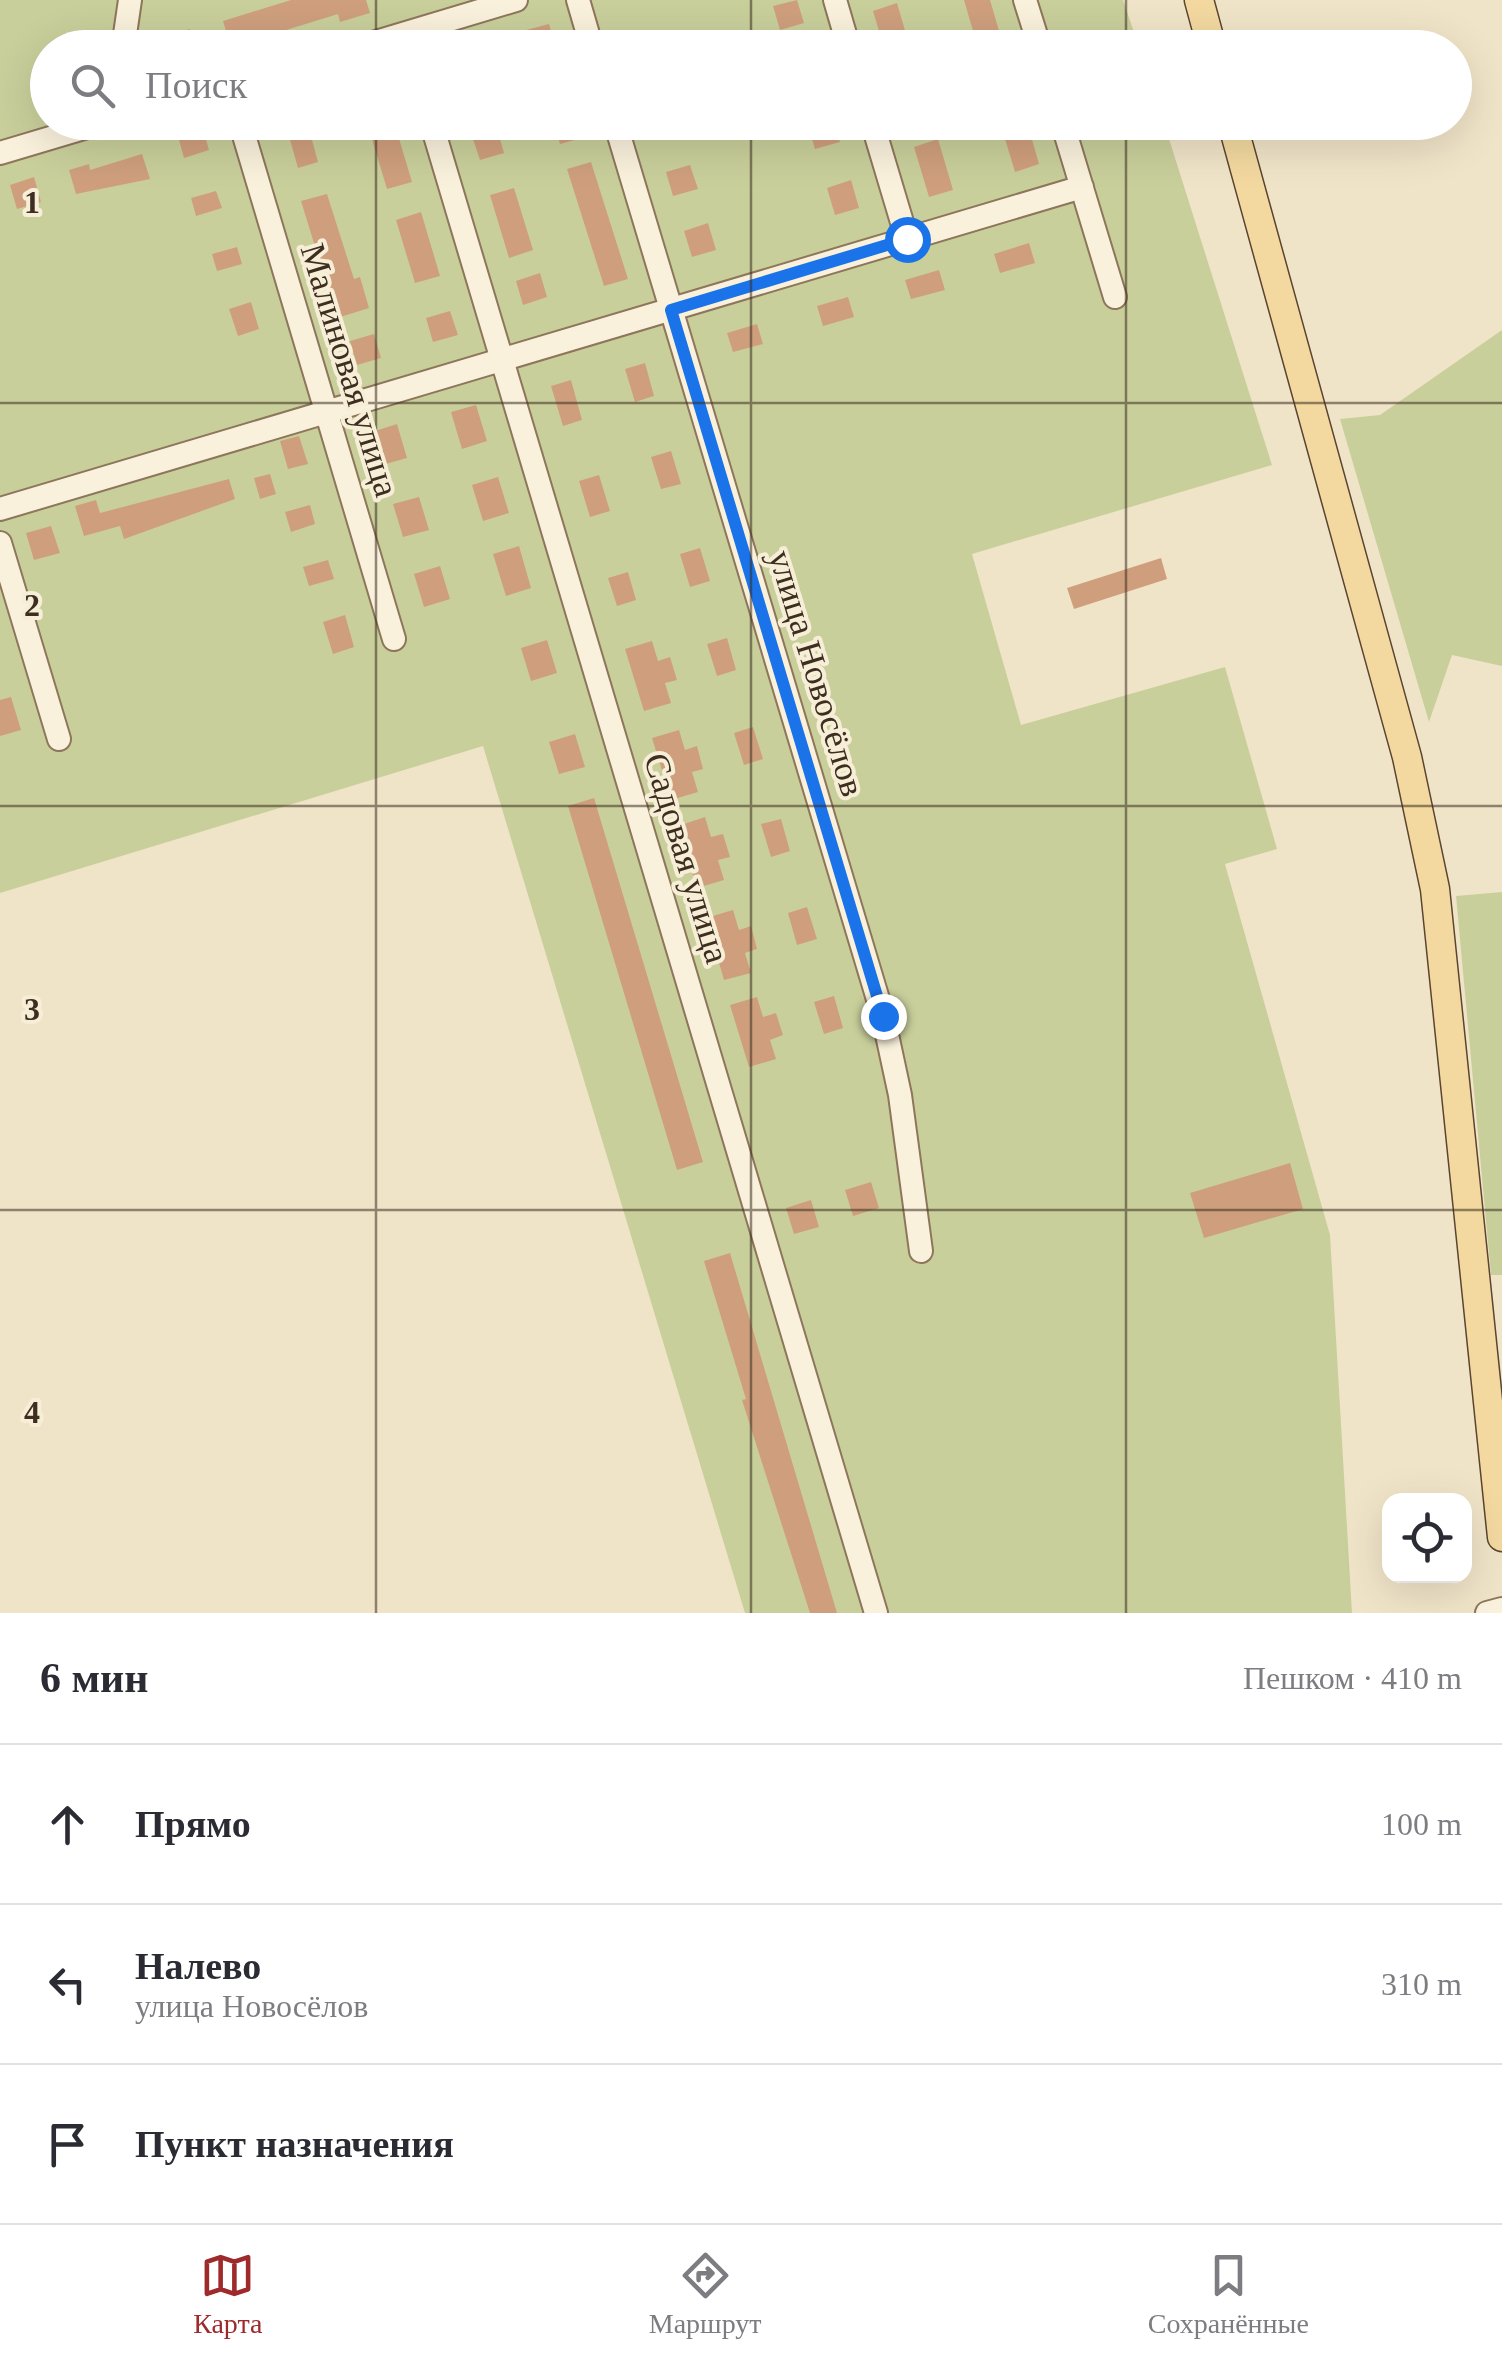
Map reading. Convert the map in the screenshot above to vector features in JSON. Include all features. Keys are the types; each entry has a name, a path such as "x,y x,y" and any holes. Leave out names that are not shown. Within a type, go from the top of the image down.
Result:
{"main road":[{"path":"1198,0 1207,30"},
{"path":"1237,140 1398,721 1434,889 1502,1537"}],"street":[{"path":"125,30 130,0"},
{"path":"434,30 516,0"},
{"path":"578,0 587,30"},
{"path":"835,0 844,30"},
{"path":"1026,0 1035,30"},
{"path":"0,153 44,140"},
{"name":"Малиновая улица","path":"245,140 394,638"},
{"name":"Садовая улица","path":"436,140 876,1613"},
{"name":"улица Новосёлов","path":"619,140 883,1016 900,1095 921,1251"},
{"path":"877,140 907,239"},
{"path":"1068,140 1115,297"},
{"path":"0,508 1082,187"},
{"path":"0,543 59,739"},
{"path":"1487,1613 1502,1610"}],"green space":[{"path":"0,0 1123,0 1133,30 30,30 30,140 1169,140 1272,465 972,554 1021,725 1225,667 1277,849 1225,864 1330,1235 1352,1613 745,1613 483,746 0,893"},
{"path":"1502,330 1502,666 1452,655 1429,722 1340,419 1380,415"},
{"path":"1502,892 1502,1275 1491,1275 1456,896"}],"building":[{"path":"291,0 366,0 370,13 340,22 338,14 286,30 226,30 223,21"},
{"path":"797,0 804,23 780,30 773,6"},
{"path":"964,0 990,0 999,30 973,30"},
{"path":"897,3 905,30 879,30 873,11"},
{"path":"549,24 551,30 526,30"},
{"path":"179,140 206,140 209,150 184,158"},
{"path":"290,140 312,140 318,162 298,168"},
{"path":"372,140 399,140 412,182 387,189"},
{"path":"473,140 500,140 504,153 480,160"},
{"path":"812,140 839,140 840,142 815,149"},
{"path":"938,140 953,190 929,197 914,147"},
{"path":"1005,140 1032,140 1039,164 1015,172"},
{"path":"142,154 150,179 76,194 69,170 89,164 90,170"},
{"path":"591,162 628,279 604,286 567,169"},
{"path":"690,165 698,189 673,196 666,172"},
{"path":"34,177 41,202 17,209 10,185"},
{"path":"851,180 859,208 835,215 827,188"},
{"path":"514,188 533,250 509,258 490,195"},
{"path":"216,191 222,208 196,216 191,198"},
{"path":"327,194 354,279 360,277 369,308 337,318 301,201"},
{"path":"421,212 440,276 415,283 396,220"},
{"path":"708,223 716,250 692,257 684,231"},
{"path":"1029,243 1035,263 1000,273 994,254"},
{"path":"237,247 242,264 217,271 212,254"},
{"path":"939,270 945,290 911,299 905,280"},
{"path":"540,273 547,297 523,305 516,281"},
{"path":"848,297 854,317 823,326 817,306"},
{"path":"251,302 259,329 238,336 229,309"},
{"path":"450,311 458,335 433,342 426,318"},
{"path":"757,324 763,344 733,352 727,333"},
{"path":"374,334 381,358 357,365 350,341"},
{"path":"645,363 654,396 635,402 625,369"},
{"path":"571,380 582,420 563,426 551,386"},
{"path":"476,405 487,441 462,449 451,412"},
{"path":"397,424 407,458 382,465 372,432"},
{"path":"299,436 308,464 288,469 280,441"},
{"path":"671,451 681,484 661,489 651,457"},
{"path":"270,474 276,494 260,499 254,478"},
{"path":"599,475 610,511 590,517 579,481"},
{"path":"498,477 509,513 483,521 472,485"},
{"path":"229,479 235,499 124,539 120,526 84,536 75,506 96,500 100,513"},
{"path":"419,497 429,530 403,537 393,504"},
{"path":"310,505 315,524 291,532 285,512"},
{"path":"51,526 60,553 34,560 26,533"},
{"path":"519,546 531,588 506,596 493,554"},
{"path":"700,548 710,581 690,587 680,554"},
{"path":"1161,558 1167,579 1074,609 1067,588"},
{"path":"328,560 334,579 309,586 303,567"},
{"path":"440,566 450,599 424,607 414,574"},
{"path":"628,572 636,600 617,606 608,578"},
{"path":"345,615 354,647 333,654 323,622"},
{"path":"727,638 736,670 717,676 707,644"},
{"path":"547,640 557,673 531,681 521,648"},
{"path":"652,641 658,661 670,657 677,680 665,683 671,703 644,711 625,649"},
{"path":"11,697 21,730 0,736 0,700"},
{"path":"753,727 763,759 744,765 734,733"},
{"path":"679,730 685,750 697,746 703,769 692,772 698,792 671,800 652,738"},
{"path":"575,734 585,767 559,774 549,742"},
{"path":"594,798 703,1162 677,1170 568,806"},
{"path":"705,817 711,837 723,834 730,857 718,860 724,880 697,888 678,826"},
{"path":"781,819 790,851 771,857 761,824"},
{"path":"807,907 817,939 797,945 788,913"},
{"path":"733,910 739,930 751,926 757,949 745,953 751,973 724,980 706,918"},
{"path":"834,996 843,1028 824,1034 814,1002"},
{"path":"757,997 763,1017 776,1013 783,1035 770,1040 776,1059 749,1067 730,1005"},
{"path":"1290,1163 1303,1209 1204,1238 1190,1193"},
{"path":"871,1182 879,1208 853,1216 845,1190"},
{"path":"811,1200 819,1227 794,1234 786,1208"},
{"path":"730,1253 837,1613 810,1613 742,1400 746,1399 704,1261"}],"route":[{"path":"883,1016 671,310 907,239"}]}
